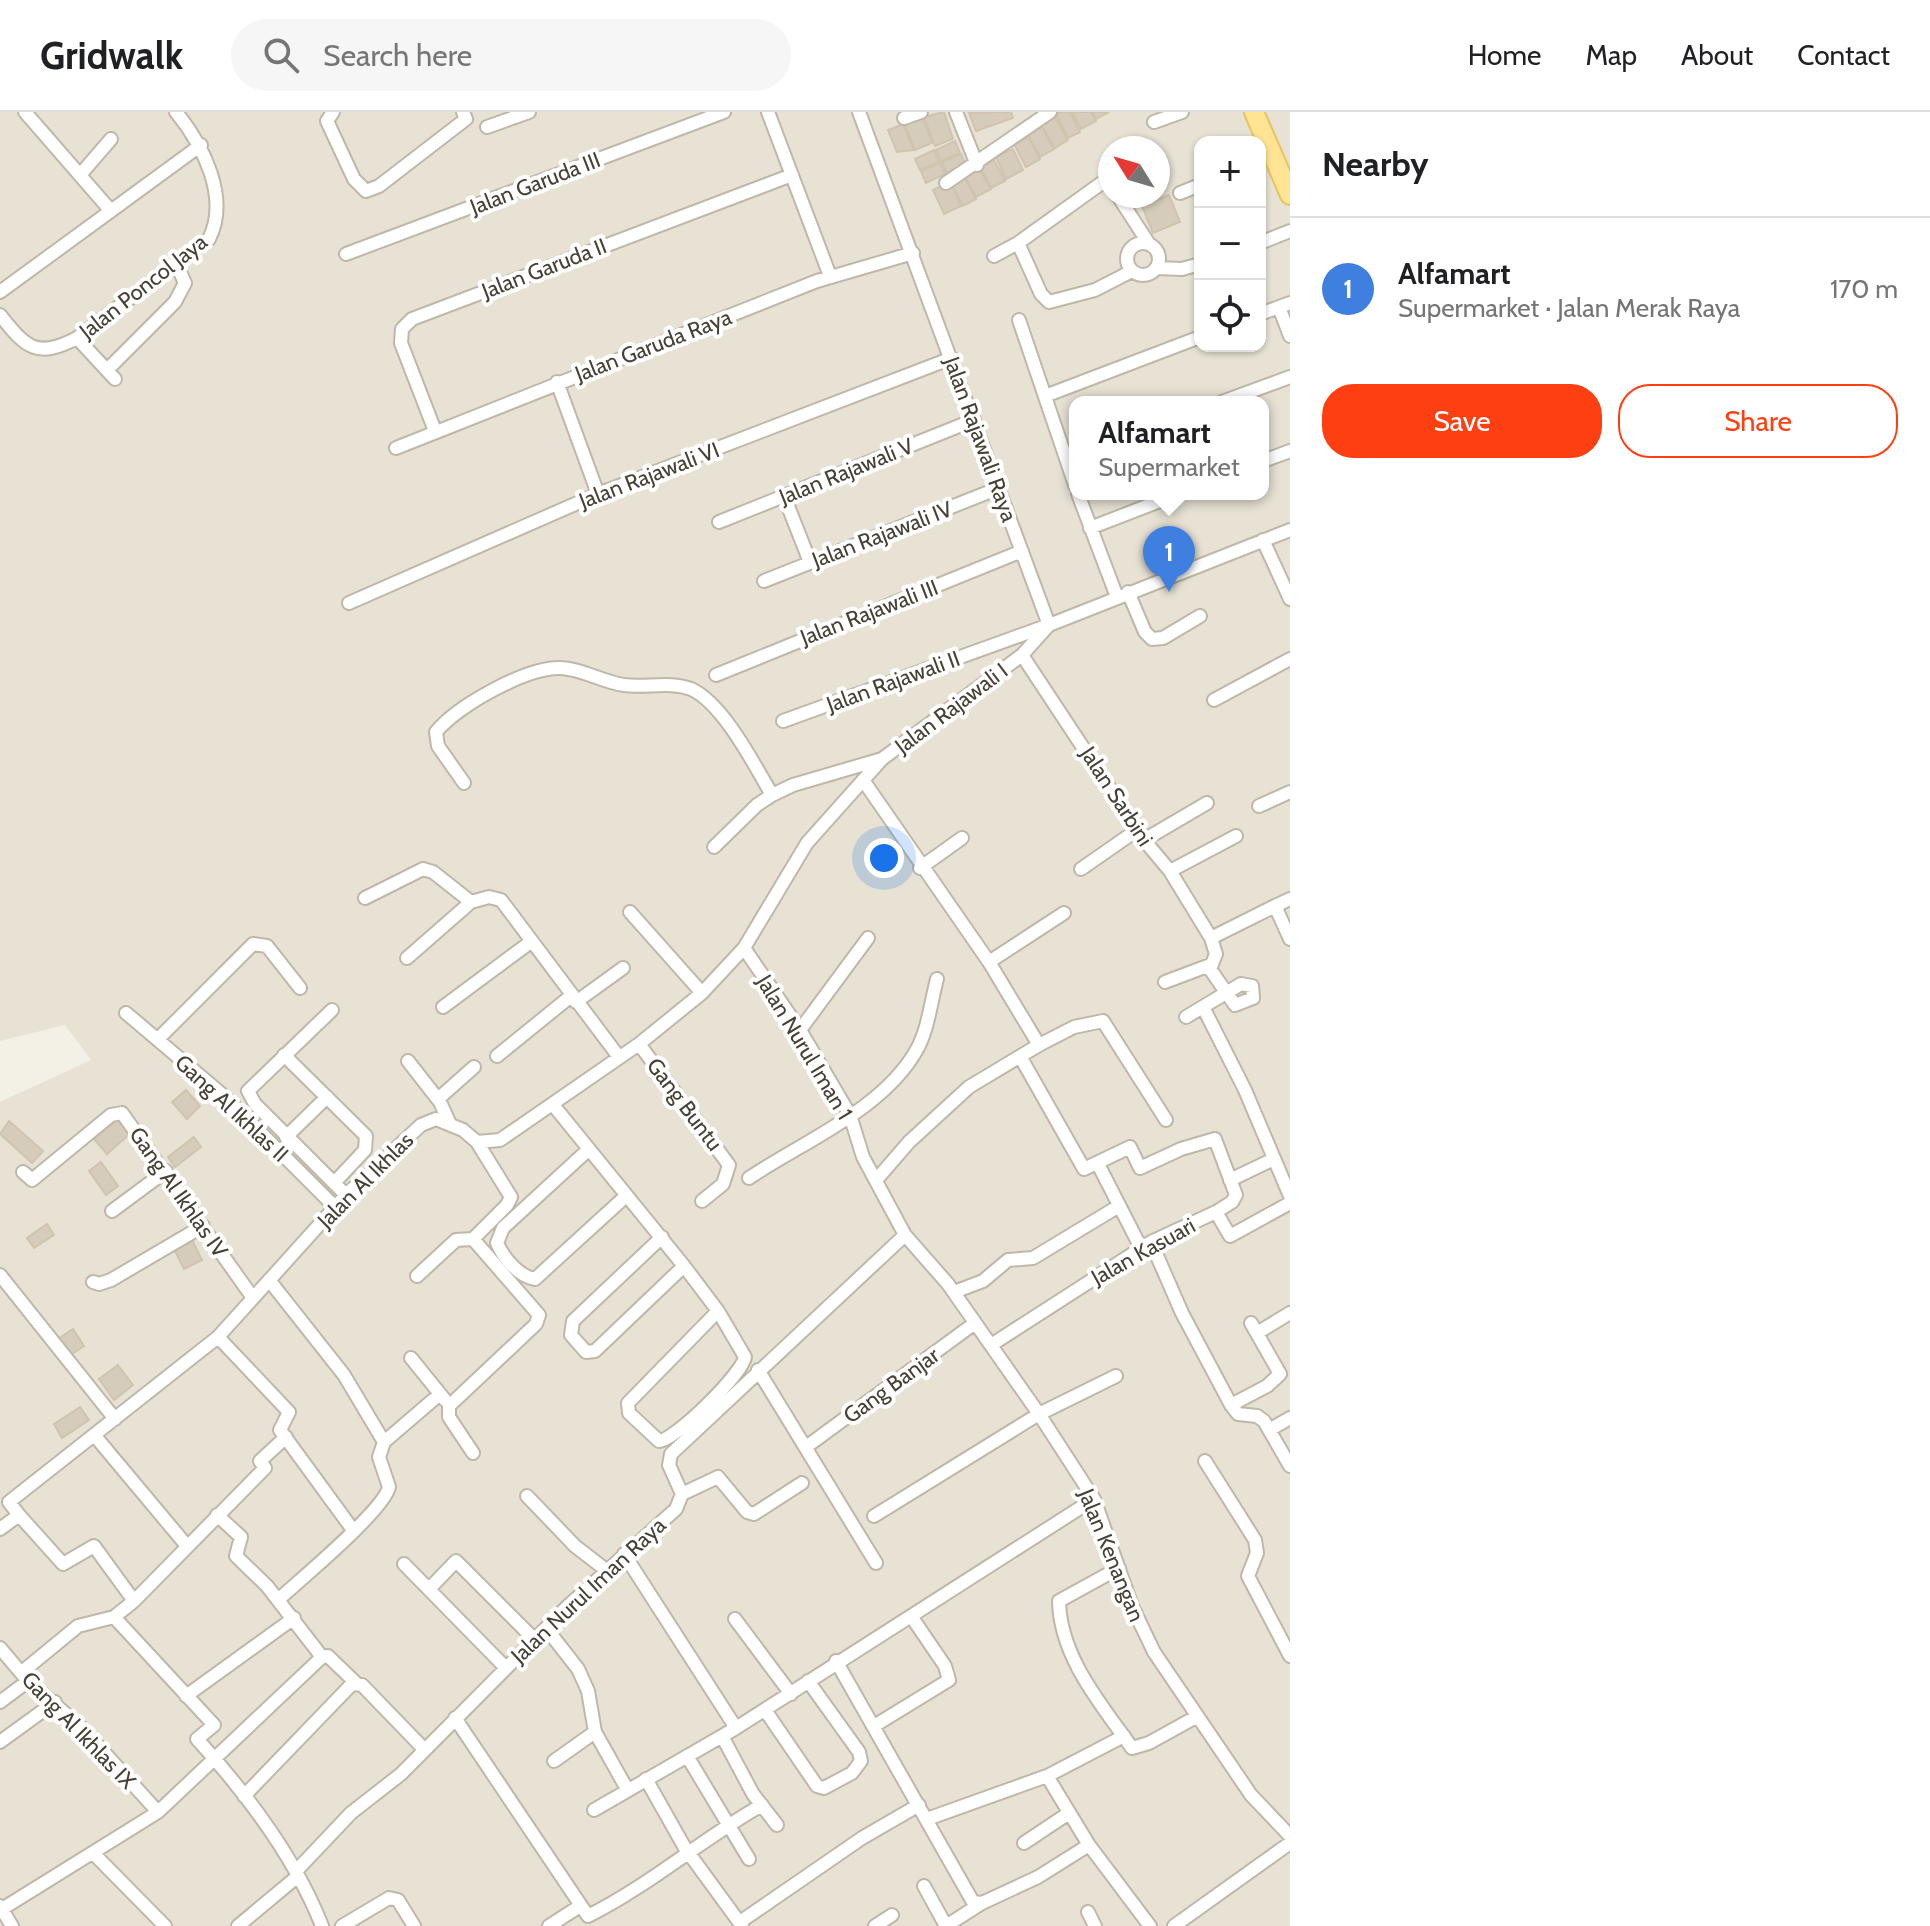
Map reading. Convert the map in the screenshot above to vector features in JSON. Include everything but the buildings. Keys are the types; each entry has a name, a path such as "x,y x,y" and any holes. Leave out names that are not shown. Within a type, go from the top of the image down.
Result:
{"main road":[{"path":"1254,112 1260,136"},
{"path":"1266,159 1290,195"}],"street":[{"path":"25,112 111,211"},
{"name":"Jalan Poncol Jaya","path":"0,315 16,335 41,351 55,349 77,338 209,239 219,220 201,145 176,112"},
{"path":"330,117 360,188 366,191 379,186 466,119 463,112"},
{"path":"487,127 512,115 529,112"},
{"name":"Jalan Garuda III","path":"346,254 724,112"},
{"path":"768,112 830,276"},
{"name":"Jalan Rajawali Raya","path":"859,112 1049,625"},
{"path":"904,118 921,112"},
{"path":"956,112 977,165"},
{"path":"946,183 977,165 1050,112"},
{"path":"1154,122 1182,112"},
{"path":"80,175 111,139"},
{"path":"0,292 201,145"},
{"name":"Jalan Garuda II","path":"435,431 401,343 402,329 412,319 792,175"},
{"path":"1180,193 1194,187"},
{"path":"994,256 1098,188"},
{"path":"1126,208 1157,251 1157,268"},
{"path":"1266,241 1290,231"},
{"path":"1018,243 1041,294 1049,302 1095,290 1132,271"},
{"path":"1149,244 1138,243 1129,250 1126,261 1132,271 1142,275 1157,268 1182,269 1194,266"},
{"name":"Jalan Garuda Raya","path":"396,448 830,276 913,253"},
{"path":"77,338 111,375 175,302 185,283 176,263"},
{"path":"1266,312 1285,305 1290,336"},
{"path":"1019,320 1069,454"},
{"path":"1045,396 1194,339"},
{"name":"Jalan Rajawali VI","path":"349,603 598,494 952,358"},
{"path":"1238,396 1290,377"},
{"path":"557,382 598,494"},
{"name":"Jalan Rajawali V","path":"719,522 974,420"},
{"path":"1269,459 1290,451"},
{"name":"Jalan Rajawali IV","path":"764,581 999,488"},
{"path":"784,496 810,562"},
{"path":"1080,500 1090,528 1123,594 1152,639 1163,638 1200,616"},
{"path":"1090,528 1162,500"},
{"name":"Jalan Rajawali II","path":"783,721 1049,625 1290,530"},
{"path":"1263,540 1290,599"},
{"name":"Jalan Rajawali III","path":"716,675 1022,551"},
{"name":"Jalan Rajawali I","path":"714,847 751,810 772,795 793,785 882,759 1022,655 1049,625"},
{"name":"Jalan Sarbini","path":"1022,655 1140,835 1170,871 1211,938"},
{"path":"1214,700 1290,659"},
{"path":"464,783 438,746 436,732 444,723 498,688 537,671 559,667 622,685 692,689 733,727 772,795"},
{"path":"477,1142 500,1140 554,1106 702,993 744,948 807,843 882,759"},
{"path":"863,780 920,868 989,962 1039,1045"},
{"path":"1259,806 1290,792"},
{"path":"1081,869 1140,835 1207,803"},
{"path":"1170,871 1236,836"},
{"path":"920,868 962,838"},
{"path":"365,898 423,869 433,872 471,902"},
{"path":"407,958 471,902 489,897 501,900 619,1057"},
{"path":"1165,982 1210,965 1216,954 1211,938 1290,899"},
{"path":"1275,906 1290,939"},
{"path":"630,912 702,993"},
{"path":"989,962 1064,913"},
{"path":"800,1030 868,938"},
{"path":"443,1007 532,941"},
{"path":"158,1039 253,944 267,946 300,988"},
{"name":"Jalan Nurul Iman 1","path":"744,948 800,1030 850,1115 863,1157 905,1235"},
{"path":"1186,1017 1225,994 1210,965"},
{"path":"497,1056 574,999 623,968"},
{"path":"749,1178 850,1115 902,1073 918,1048 937,979"},
{"path":"1203,1007 1229,1055 1290,1196"},
{"path":"332,1010 248,1091 250,1098 286,1137 346,1195"},
{"name":"Gang Al Ikhlas II","path":"126,1013 224,1096 335,1207"},
{"path":"877,1179 961,1094 984,1076 1074,1027 1103,1021 1166,1120"},
{"name":"Gang Buntu","path":"639,1044 729,1165 723,1184 702,1201"},
{"path":"284,1055 367,1142 365,1150 334,1183"},
{"path":"1021,1058 1082,1167 1098,1164 1130,1147 1140,1168 1181,1149 1215,1139 1235,1199 1216,1212"},
{"path":"408,1061 438,1099 450,1124 477,1142 511,1197 507,1205 473,1239 456,1240 417,1276"},
{"path":"438,1099 474,1067"},
{"path":"286,1137 327,1097"},
{"path":"554,1106 662,1237 718,1311 742,1351 744,1364 672,1436 659,1441 629,1413 628,1403 718,1311"},
{"name":"Gang Al Ikhlas IV","path":"23,1172 32,1180 118,1112 166,1171 253,1298"},
{"name":"Jalan Al Ikhlas","path":"19,1515 9,1502 218,1337 346,1195 421,1125 436,1119 450,1124"},
{"path":"588,1150 503,1228 497,1243 500,1251 524,1275 535,1279 626,1196"},
{"path":"1230,1180 1274,1159"},
{"path":"1098,1164 1119,1206 1146,1245 1231,1405 1243,1417 1257,1416 1290,1466"},
{"path":"112,1211 166,1171"},
{"name":"Jalan Kasuari","path":"991,1345 1146,1245 1216,1212 1230,1236 1290,1203"},
{"path":"954,1292 983,1281 1008,1260 1033,1258 1119,1206"},
{"path":"93,1282 99,1284 111,1280 203,1226"},
{"path":"802,1483 754,1514 747,1512 718,1477 682,1494 669,1458 758,1370 905,1235"},
{"name":"Jalan Kenangan","path":"905,1235 954,1292 1094,1499 1132,1606 1154,1652 1251,1795 1290,1836"},
{"path":"662,1237 573,1321 571,1335 586,1352 595,1351 684,1266"},
{"path":"449,1406 539,1319 537,1309 473,1239"},
{"path":"0,1275 115,1419"},
{"path":"269,1280 344,1375 384,1442"},
{"path":"1231,1405 1267,1386 1280,1374 1254,1328 1290,1313"},
{"name":"Gang Banjar","path":"806,1447 975,1323"},
{"path":"218,1337 289,1412 290,1417 280,1427 353,1530"},
{"path":"411,1358 449,1406 449,1417 473,1453"},
{"path":"758,1370 876,1563"},
{"path":"874,1516 1039,1414 1116,1376"},
{"path":"279,1599 388,1493 389,1487 379,1457 384,1442 440,1394"},
{"path":"1269,1430 1290,1418"},
{"path":"95,1436 187,1546"},
{"path":"0,1702 78,1626 114,1617 134,1601 265,1468 260,1461 286,1437"},
{"path":"1205,1461 1255,1540 1257,1553 1248,1576 1290,1656"},
{"name":"Jalan Nurul Iman Raya","path":"238,1926 298,1873 351,1813 401,1774 423,1748 606,1570 676,1509 682,1494"},
{"path":"527,1496 575,1546 606,1570"},
{"path":"594,1810 791,1694 836,1661 1094,1499"},
{"path":"0,1529 19,1515 63,1564 94,1546 134,1601"},
{"path":"217,1515 241,1537 236,1556 279,1599 322,1657"},
{"path":"624,1554 736,1728"},
{"path":"430,1588 456,1561 535,1640"},
{"path":"404,1564 506,1668"},
{"path":"1119,1568 1059,1601 1069,1649 1132,1748 1149,1743 1196,1717"},
{"path":"874,1726 949,1680 945,1666 911,1616"},
{"path":"114,1617 214,1725 197,1739 244,1796 298,1873 322,1926"},
{"path":"186,1696 294,1618"},
{"path":"735,1619 791,1694"},
{"path":"546,1628 578,1669 588,1691 595,1732 627,1789"},
{"name":"Gang Al Ikhlas IX","path":"0,1648 158,1812"},
{"path":"12,1926 1,1907 94,1854 158,1812 322,1657 328,1656 423,1748"},
{"path":"836,1661 971,1900 982,1903"},
{"path":"765,1710 817,1786 824,1788 852,1773 861,1761 859,1752 808,1681"},
{"path":"244,1796 321,1713 352,1684 357,1684"},
{"path":"0,1742 55,1702"},
{"path":"455,1718 588,1916 626,1897 762,1805"},
{"path":"554,1761 595,1732"},
{"path":"722,1736 777,1825"},
{"path":"927,1819 1047,1776 1124,1736"},
{"path":"687,1756 749,1859"},
{"path":"1047,1776 1089,1845 1150,1926"},
{"path":"646,1779 690,1854 741,1924 862,1838 919,1805"},
{"path":"1024,1843 1069,1813"},
{"path":"1174,1926 1290,1843"},
{"path":"924,1886 946,1926 982,1903 1038,1877 1089,1845"},
{"path":"94,1854 165,1926"},
{"path":"342,1926 389,1898 398,1900 414,1926"},
{"path":"549,1926 580,1906"},
{"path":"1088,1912 1095,1926"},
{"path":"875,1926 892,1915"}],"shaded area":[{"path":"0,112 1290,112 1290,1926 0,1926 0,1102 91,1060 65,1025 0,1041"}],"place":[{"name":"Alfamart","path":"1169,592"}]}
